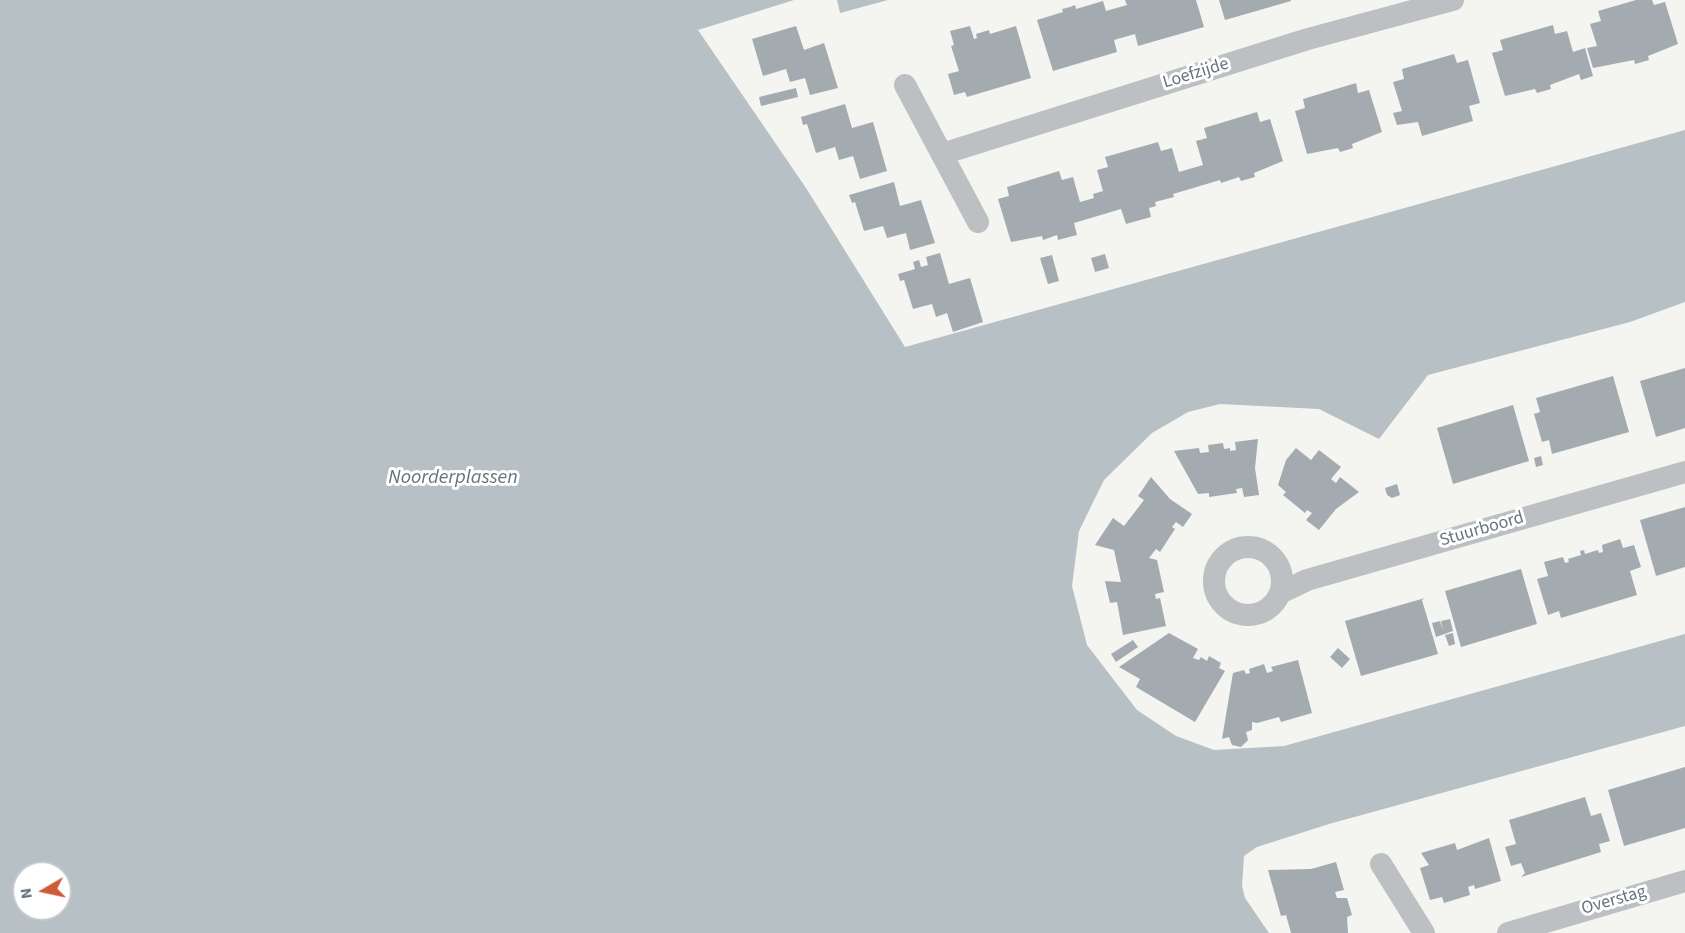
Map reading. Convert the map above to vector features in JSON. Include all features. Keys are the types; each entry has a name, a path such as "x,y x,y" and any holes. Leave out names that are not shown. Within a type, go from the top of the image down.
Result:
{"street":[{"name":"Loefzijde","path":"942,154 1308,39 1453,0"},
{"path":"905,85 978,222"},
{"name":"Stuurboord","path":"1280,593 1307,580 1685,472"},
{"path":"1381,864 1424,933"},
{"name":"Overstag","path":"1508,933 1685,881"}],"water":[{"name":"Noorderplassen","path":"0,0 794,0 698,30 806,188 905,347 1685,130 1685,302 1630,322 1428,375 1379,439 1319,409 1220,404 1188,412 1152,433 1104,480 1079,531 1072,586 1087,645 1137,710 1176,736 1214,750 1284,746 1685,634 1685,726 1329,824 1257,847 1244,856 1242,886 1245,898 1269,933 0,933"},
{"path":"837,0 888,0 840,13"}],"building":[{"path":"1125,0 1196,0 1204,27 1138,46 1135,34 1114,40 1117,52 1053,71 1037,20 1063,12 1062,9 1075,5 1076,9 1103,1 1106,11 1127,5"},
{"path":"1219,0 1291,0 1291,1 1225,20"},
{"path":"1636,0 1652,0 1654,5 1665,2 1678,44 1648,56 1649,60 1635,64 1634,60 1593,68 1587,48 1597,46 1590,24 1601,21 1598,11"},
{"path":"1553,25 1555,34 1567,31 1573,52 1585,48 1593,76 1581,80 1579,74 1550,85 1551,89 1537,93 1535,89 1505,96 1492,53 1503,50 1500,40"},
{"path":"796,26 804,50 824,43 838,88 810,95 805,78 790,82 786,69 763,76 752,39"},
{"path":"970,26 974,39 977,38 976,34 989,30 990,34 1016,26 1031,78 967,97 965,92 954,95 948,74 959,71 951,46 954,45 950,31"},
{"path":"1454,54 1457,63 1468,60 1480,103 1469,106 1473,121 1422,136 1418,122 1397,125 1393,113 1402,111 1393,82 1404,79 1402,69"},
{"path":"1356,83 1358,93 1369,90 1382,132 1352,144 1353,148 1347,150 1340,152 1338,148 1307,154 1295,111 1305,108 1303,99"},
{"path":"796,88 798,97 761,106 759,97"},
{"path":"845,104 852,128 873,122 887,171 860,179 853,156 839,160 835,147 816,153 807,124 803,125 801,117"},
{"path":"1257,112 1260,122 1270,119 1283,161 1254,173 1255,177 1241,181 1239,177 1221,183 1220,180 1173,194 1174,197 1155,202 1156,206 1149,208 1151,217 1126,224 1121,209 1074,223 1077,235 1058,240 1057,235 1043,240 1042,236 1011,242 998,199 1009,196 1007,187 1059,171 1062,180 1073,177 1080,202 1094,198 1093,194 1103,191 1097,170 1108,167 1105,157 1158,142 1161,151 1172,148 1179,172 1203,165 1196,141 1207,138 1204,128"},
{"path":"894,182 900,206 921,200 935,243 910,250 906,233 887,238 883,226 864,231 855,202 852,203 849,195"},
{"path":"940,253 949,284 970,278 983,322 953,332 947,313 936,317 932,304 913,309 904,280 900,281 898,274 915,269 913,262 919,260 921,267 928,265 926,257"},
{"path":"1105,254 1109,268 1095,272 1091,258"},
{"path":"1052,255 1059,281 1048,284 1040,258"},
{"path":"1685,368 1685,428 1656,437 1640,381"},
{"path":"1613,376 1629,432 1552,454 1549,440 1542,442 1534,414 1540,412 1536,398"},
{"path":"1513,405 1529,461 1453,484 1437,428"},
{"path":"1258,439 1255,468 1259,495 1244,497 1242,488 1236,489 1237,493 1209,497 1209,493 1198,494 1174,451 1199,448 1200,453 1209,452 1208,445 1223,443 1224,449 1230,448 1230,451 1236,450 1235,442"},
{"path":"1296,448 1311,460 1319,450 1341,467 1331,479 1336,483 1340,477 1359,492 1336,509 1319,530 1306,520 1312,513 1307,510 1305,513 1283,495 1286,492 1278,485 1286,460"},
{"path":"1541,456 1543,465 1536,467 1534,458"},
{"path":"1151,477 1170,499 1192,514 1183,527 1176,522 1172,527 1175,529 1160,552 1156,549 1149,558 1157,560 1164,592 1155,594 1156,599 1160,598 1166,626 1123,635 1117,602 1110,603 1105,581 1121,582 1114,550 1095,545 1113,518 1124,526 1144,500 1138,496"},
{"path":"1397,484 1400,495 1392,498 1387,495 1385,488"},
{"path":"1685,507 1685,567 1656,576 1640,520"},
{"path":"1620,539 1623,548 1634,545 1641,567 1630,571 1637,595 1561,618 1559,611 1548,615 1537,579 1548,576 1544,562 1563,557 1565,563 1569,562 1568,559 1581,555 1580,551 1584,550 1585,554 1598,550 1599,553 1603,552 1602,545"},
{"path":"1521,569 1537,624 1461,647 1445,591"},
{"path":"1425,598 1422,600 1438,654 1361,676 1345,621"},
{"path":"1450,619 1453,631 1436,637 1432,623 1440,621 1443,630 1441,621"},
{"path":"1169,633 1198,649 1193,658 1199,660 1201,657 1207,661 1209,656 1221,663 1219,668 1225,671 1195,722 1136,687 1140,679 1119,667"},
{"path":"1453,633 1455,644 1449,646 1445,635"},
{"path":"1133,640 1138,647 1116,662 1111,654"},
{"path":"1338,648 1350,659 1342,668 1330,657"},
{"path":"1298,660 1312,713 1281,722 1279,717 1257,723 1252,722 1252,730 1246,732 1248,740 1241,747 1232,745 1229,737 1222,739 1233,673 1244,670 1246,674 1250,673 1249,669 1264,664 1267,673 1273,671 1271,667"},
{"path":"1685,767 1685,828 1624,846 1608,790"},
{"path":"1585,797 1591,816 1601,813 1610,841 1599,844 1601,852 1521,877 1525,873 1521,863 1511,866 1505,847 1516,844 1509,820"},
{"path":"1489,838 1501,881 1475,889 1474,885 1468,887 1470,895 1444,903 1442,897 1430,900 1420,868 1429,865 1421,853 1455,843 1457,850"},
{"path":"1336,862 1344,890 1335,892 1337,898 1347,898 1352,915 1347,917 1348,933 1291,933 1286,915 1281,916 1268,870 1311,869"}]}
